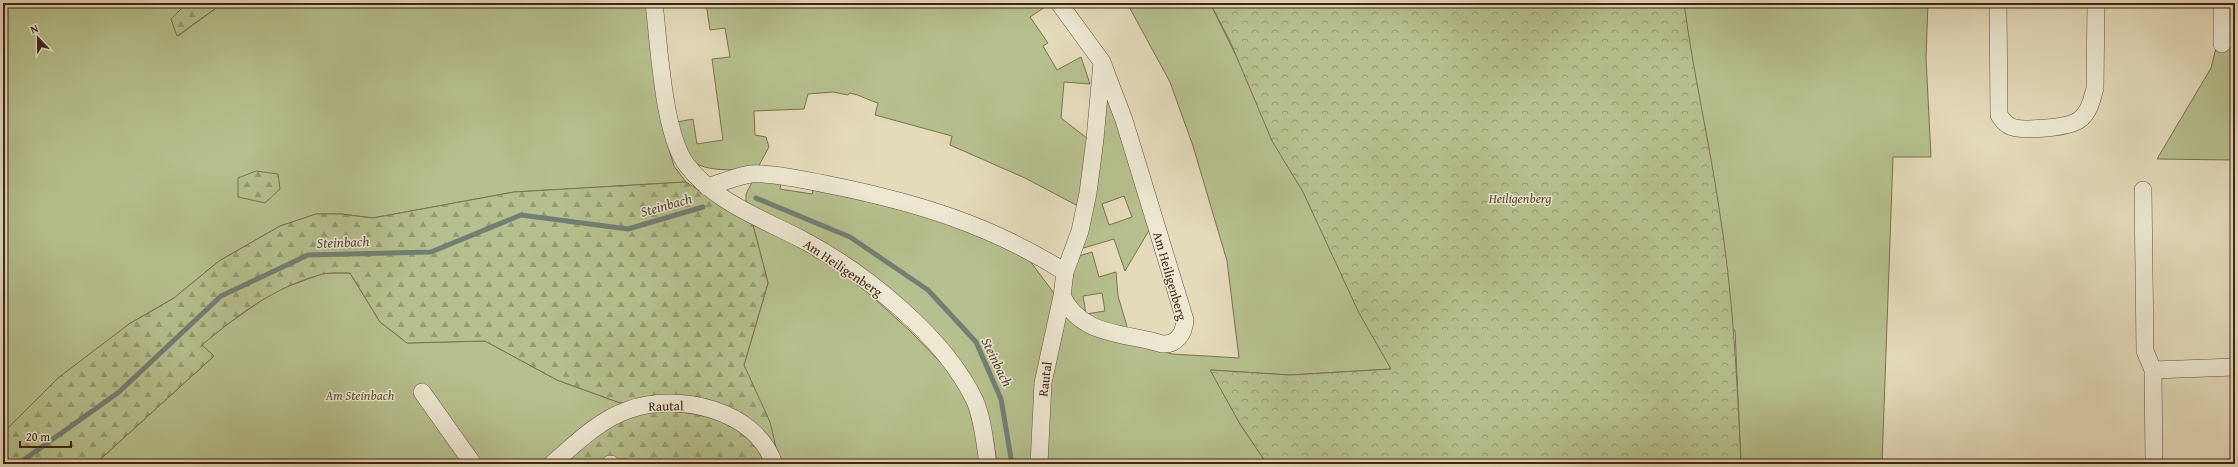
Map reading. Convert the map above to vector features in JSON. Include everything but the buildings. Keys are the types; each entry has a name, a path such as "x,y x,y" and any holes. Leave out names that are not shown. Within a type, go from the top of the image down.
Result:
{"street":[{"name":"Am Heiligenberg","path":"654,3 671,130 686,163 707,187 741,208 804,241 861,277 919,324 960,373 975,403 985,440 988,464"},
{"name":"Am Heiligenberg","path":"1059,3 1102,62 1124,120 1185,320 1184,330 1177,340 1162,344 1090,326 1079,320 1066,305 1062,296"},
{"path":"1998,3 1999,115 2006,124 2018,128 2069,124 2078,120 2088,109 2095,88 2096,3"},
{"path":"2222,3 2222,44"},
{"path":"1062,296 1065,272 1080,231 1088,193 1095,139 1102,62"},
{"path":"707,187 752,174 808,180 899,200 983,230 1031,251 1065,272"},
{"path":"2143,190 2144,351 2153,370 2154,464"},
{"name":"Rautal","path":"1039,464 1043,383 1062,296"},
{"path":"2153,370 2235,368"},
{"path":"422,392 473,464"},
{"name":"Rautal","path":"552,464 585,435 618,414 651,404 670,403 707,409 736,420 758,439 774,464"}],"green space":[{"path":"3,3 187,3 171,19 178,36 223,3 646,3 663,130 674,166 686,182 514,192 373,218 341,214 317,214 280,226 219,261 174,298 129,324 3,433"},
{"path":"187,3 223,3 177,36 171,19"},
{"path":"706,3 1043,3 1045,7 1030,17 1048,43 1043,46 1057,70 1081,57 1090,84 1064,82 1061,118 1088,139 1078,206 1025,178 950,145 952,136 875,115 878,103 850,93 848,95 833,92 808,94 804,109 754,111 755,135 766,137 769,147 757,169 730,170 702,166 690,157 677,122 693,119 697,144 723,140 712,59 730,57 725,28 710,30"},
{"path":"1127,3 1210,3 1391,369 1290,375 1211,370 1240,424 1267,464 997,464 993,438 983,400 965,368 924,319 866,272 746,203 746,194 753,180 781,182 780,189 812,194 814,187 910,210 972,233 1027,257 1056,296 1137,344 1172,354 1239,358 1227,261 1193,146 1170,82"},
{"name":"Heiligenberg","path":"1210,3 1684,3 1715,182 1728,272 1736,368 1741,464 1267,464 1240,424 1210,370 1290,375 1391,369 1359,313 1303,192 1272,141 1230,41"},
{"path":"1491,3 1928,3 1926,58 1931,157 1893,157 1882,464 1741,464 1735,331"},
{"path":"2218,3 2235,3 2235,160 2157,159 2211,68 2219,36"},
{"path":"1109,96 1151,227 1125,271 1114,239 1080,249 1104,99","holes":["1124,196 1132,217 1109,225 1102,204"]},
{"path":"256,171 278,174 280,189 265,203 238,197 238,178"},
{"path":"686,182 753,225 768,283 744,365 770,422 779,460 739,414 623,404 557,380 485,341 407,343 380,322 350,273 329,273 289,286 273,294 244,312 202,345 214,356 95,464 3,464 3,433 58,378 129,324 174,298 219,261 280,226 316,214 341,214 373,218 514,192"},
{"path":"753,225 798,243 854,280 910,331 953,375 968,405 978,442 981,464 781,464 744,365 768,283"},
{"path":"1092,252 1099,277 1116,272 1118,296 1129,333 1090,320 1075,308 1071,299 1069,285 1079,256","holes":["1102,293 1105,311 1086,314 1083,296"]},
{"name":"Am Steinbach","path":"324,273 350,273 380,322 407,343 485,341 557,380 623,404 542,464 95,464 214,356 201,345 225,326 275,291"},
{"path":"670,411 700,415 726,424 749,439 759,450 767,464 646,464 636,460 619,459 603,464 564,464 599,435 618,423 643,414"}],"waterway":[{"name":"Steinbach","path":"756,198 850,237 928,290 976,342 1001,399 1012,464"},
{"name":"Steinbach","path":"18,464 119,392 221,296 308,255 431,252 521,215 628,229 703,207"}]}
